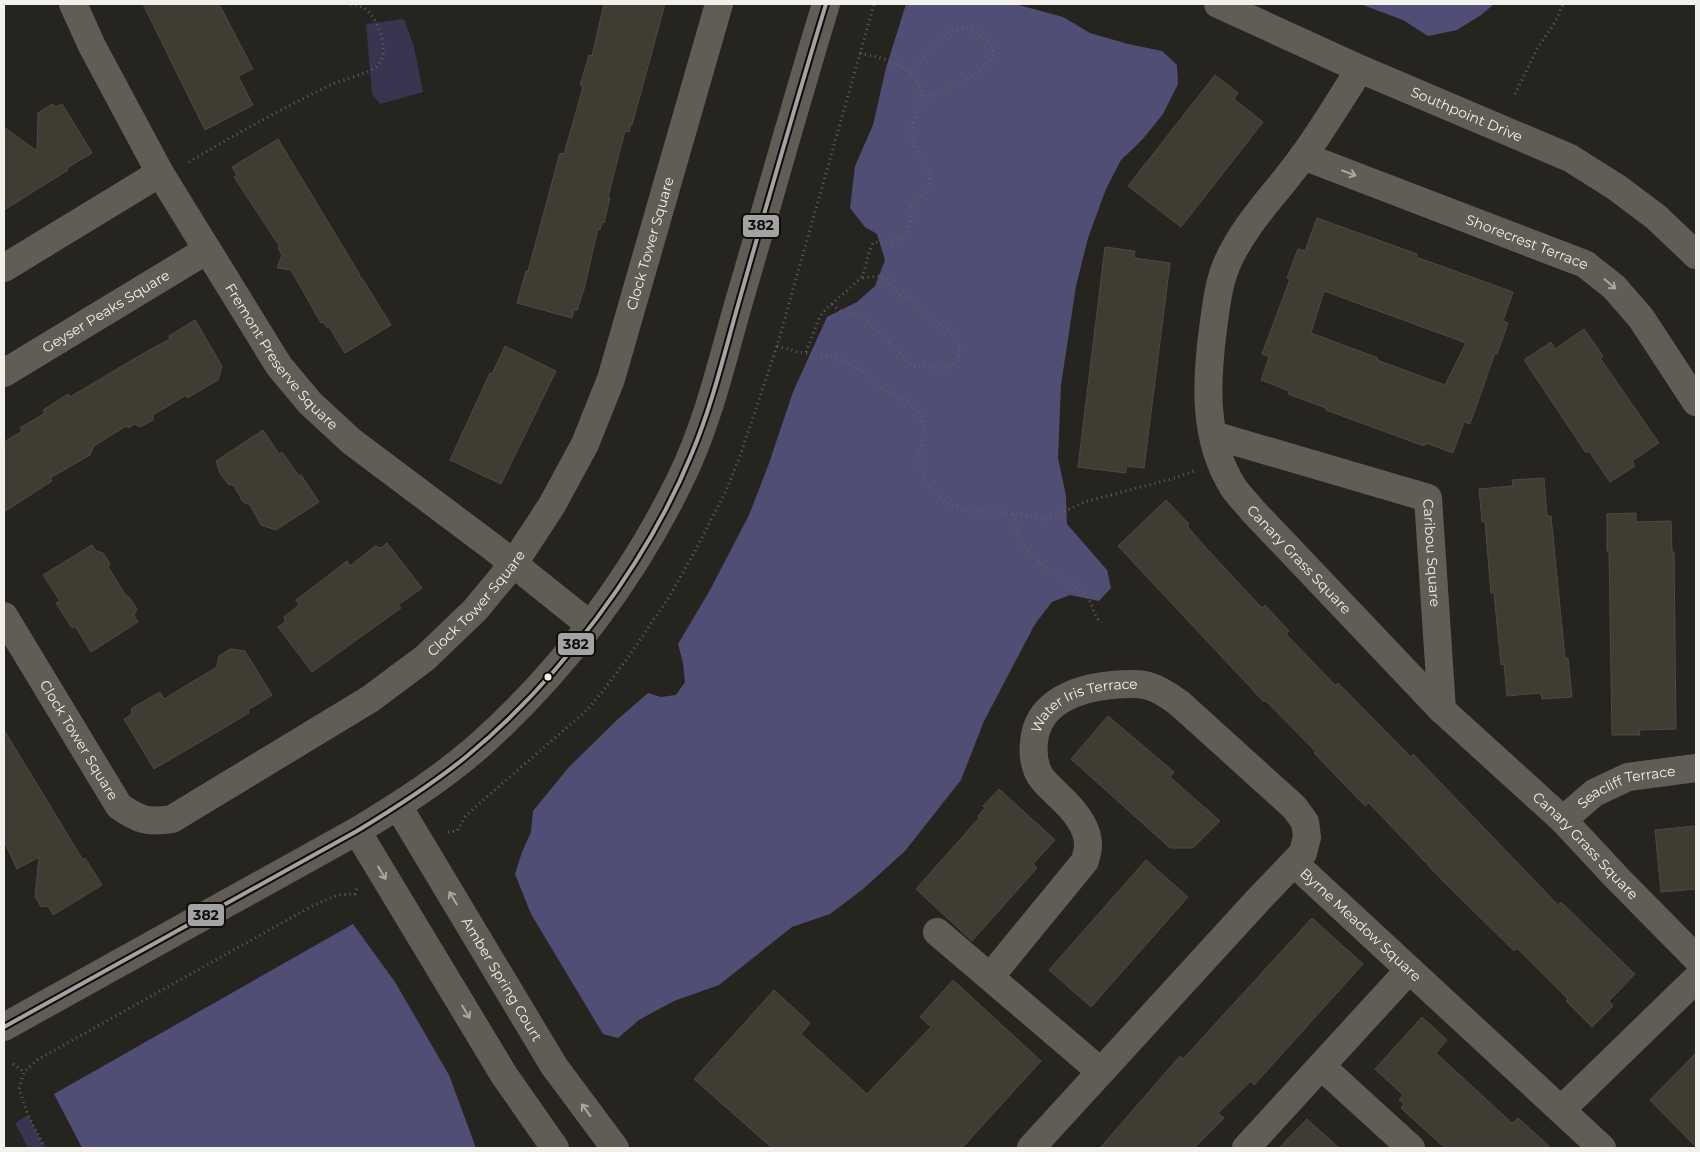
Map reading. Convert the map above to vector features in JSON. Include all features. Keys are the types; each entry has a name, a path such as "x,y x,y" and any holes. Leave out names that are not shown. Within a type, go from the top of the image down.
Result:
{"street":[{"name":"Fremont Preserve Square","path":"73,4 92,46 160,173 279,366 310,403 351,441 514,563 590,625"},
{"name":"Clock Tower Square","path":"4,616 120,806 135,817 154,822 172,818 370,699 425,658 475,610 514,563 557,497 585,444 611,379 719,4"},
{"path":"4,1027 357,831 398,806 481,743 545,680 590,625 646,543 683,474 709,406 826,4"},
{"name":"Southpoint Drive","path":"1218,4 1360,70 1570,158 1616,187 1656,217 1696,255"},
{"name":"Canary Grass Square","path":"1360,70 1303,156 1260,209 1226,266 1219,290 1208,386 1208,411 1220,461 1233,488 1252,510 1442,710 1563,820 1696,958"},
{"name":"Shorecrest Terrace","path":"1303,156 1585,264 1614,287 1641,318 1696,402"},
{"path":"4,268 160,173"},
{"name":"Geyser Peaks Square","path":"4,374 207,250"},
{"name":"Caribou Square","path":"1213,435 1428,498 1442,710"},
{"name":"Water Iris Terrace","path":"990,977 1085,861 1088,844 1084,828 1068,805 1048,786 1038,772 1033,751 1034,734 1042,717 1056,702 1072,693 1110,685 1145,684 1161,690 1179,703 1294,807 1306,822 1307,837 1303,853 1294,863"},
{"name":"Seacliff Terrace","path":"1563,820 1594,793 1628,778 1696,768"},
{"name":"Amber Spring Court","path":"398,806 554,1066 615,1148"},
{"path":"357,831 504,1075 555,1148"},
{"name":"Byrne Meadow Square","path":"1031,1148 1258,899 1294,863 1602,1148"},
{"path":"937,932 1100,1071"},
{"path":"1246,1148 1409,970"},
{"path":"1561,1110 1696,979"},
{"path":"1322,1066 1411,1148"}],"path":[{"path":"189,162 330,85 377,66 382,59 384,50 377,25 367,10 359,6 347,4"},
{"path":"1515,94 1537,49 1555,22 1563,4"},
{"path":"910,72 918,66 944,35 951,30 960,28 968,30 983,37 992,46 992,58 983,69 943,90 923,97"},
{"path":"806,352 818,321 832,304 861,278 865,271 871,246 874,242 888,243 897,241 910,230 912,221 911,207 928,188 930,174 912,134 913,125 923,97 920,87 910,72 898,64 860,53"},
{"path":"832,304 840,312 868,320 913,366 949,368 956,362 959,357 960,344 952,333 924,315 912,301 901,295 888,280 880,276 861,278"},
{"path":"777,346 798,352 836,356 864,372 882,389 914,406 921,416 925,436 918,454 923,477 940,498 949,504 968,511 1013,514 1044,519 1052,518 1084,502 1172,479 1220,461"},
{"path":"1013,514 1019,537 1026,550 1042,565 1085,594 1090,599 1097,618 1101,623"},
{"path":"45,1148 28,1115 19,1089 24,1072 37,1060 314,906 338,895 355,894 358,886"},
{"path":"13,1064 24,1072"}],"shaded area":[{"path":"906,4 1015,4 1063,17 1090,33 1162,51 1177,65 1178,84 1163,114 1142,140 1121,160 1106,189 1088,238 1076,286 1061,385 1058,458 1066,496 1067,524 1107,570 1111,588 1099,601 1070,595 1052,602 1035,624 984,721 961,780 905,851 863,889 830,914 792,927 719,985 674,1001 639,1020 618,1038 603,1034 531,914 515,874 531,832 533,811 569,767 618,719 648,693 661,697 676,695 685,682 678,644 710,590 749,515 793,392 827,317 857,302 875,286 885,260 877,234 865,227 850,208 855,166 873,125 886,68"},
{"path":"1360,4 1494,4 1481,15 1457,30 1428,36 1403,20"},
{"path":"404,19 414,47 423,92 380,104 372,94 366,24"},
{"path":"353,924 395,982 449,1075 476,1148 82,1148 54,1094"},
{"path":"28,1115 45,1148 28,1148 15,1123"}],"building":[{"path":"143,4 219,4 253,69 238,76 253,105 205,130"},
{"path":"604,4 665,4 632,125 629,132 625,131 608,197 610,198 604,223 602,222 600,230 598,229 584,289 577,310 574,310 572,318 517,303 526,271 528,271 560,153 564,154 583,87 580,85 589,55 592,56"},
{"path":"1215,75 1238,93 1234,99 1263,122 1181,227 1128,186"},
{"path":"52,104 56,107 62,104 92,153 4,210 4,127 37,151 38,113"},
{"path":"278,139 360,275 359,277 362,278 391,325 345,353 329,327 327,328 323,322 321,323 291,270 277,268 282,255 278,248 280,247 234,177 237,175 232,167"},
{"path":"1317,218 1417,254 1416,257 1513,292 1503,321 1508,323 1497,354 1495,353 1470,424 1464,422 1453,453 1426,443 1424,446 1326,410 1326,408 1288,394 1289,391 1261,380 1269,357 1262,354 1290,279 1287,278 1298,249 1305,251","holes":["1324,291 1466,343 1445,385 1311,333"]},
{"path":"1105,247 1135,251 1134,258 1170,263 1144,468 1126,466 1126,473 1078,467"},
{"path":"195,320 222,366 218,380 187,398 186,395 153,415 153,420 140,427 135,424 128,428 126,426 94,446 90,455 50,478 52,481 4,512 4,442 22,431 20,428 45,413 43,410 68,394 70,397 170,339 169,336"},
{"path":"1584,329 1603,356 1600,358 1659,443 1632,461 1635,466 1610,482 1589,451 1586,453 1524,360 1551,342 1555,349"},
{"path":"505,346 556,371 501,484 450,460 490,373 492,374"},
{"path":"263,430 279,454 282,452 299,476 301,475 319,502 276,530 261,525 250,505 243,502 234,486 228,484 220,473 216,461"},
{"path":"1544,478 1547,516 1551,516 1565,658 1568,658 1572,697 1542,699 1541,693 1507,696 1504,664 1501,665 1494,593 1491,593 1485,521 1482,522 1479,489 1513,486 1512,480"},
{"path":"1166,500 1189,524 1187,526 1207,549 1262,608 1265,605 1289,631 1286,634 1335,685 1338,683 1411,757 1413,754 1558,905 1561,902 1635,974 1609,1001 1613,1006 1592,1027 1566,1001 1568,999 1517,948 1514,951 1443,881 1369,803 1365,806 1314,753 1316,752 1265,700 1264,702 1118,546"},
{"path":"1636,513 1636,522 1671,521 1672,552 1674,552 1676,729 1639,730 1640,735 1612,735 1607,514"},
{"path":"387,543 422,588 398,605 401,608 312,672 278,627 285,622 284,617 299,605 296,600 347,561 350,566 375,546 381,548"},
{"path":"92,545 96,551 103,553 110,564 108,567 137,609 134,615 138,622 91,652 75,626 72,628 56,603 60,601 43,575"},
{"path":"230,649 245,651 272,695 248,710 249,713 154,769 124,719 131,715 132,708 160,692 164,699 217,667 219,656"},
{"path":"1108,716 1174,772 1170,777 1220,821 1193,848 1170,848 1071,759"},
{"path":"4,730 83,860 85,858 102,885 53,915 48,906 41,907 35,896 39,857 17,869 4,841"},
{"path":"999,789 1055,840 1033,864 1037,868 972,941 916,889 979,818 978,816 985,808 983,806"},
{"path":"1696,826 1696,889 1661,892 1655,830"},
{"path":"1146,860 1188,897 1091,1007 1049,970"},
{"path":"1312,918 1363,964 1254,1085 1251,1081 1218,1113 1224,1118 1194,1148 1100,1148 1180,1056 1183,1059"},
{"path":"953,980 1041,1061 962,1148 772,1148 694,1079 774,990 810,1023 801,1034 867,1094 931,1027 920,1017"},
{"path":"1422,1017 1447,1040 1436,1053 1512,1123 1518,1118 1551,1148 1445,1148 1401,1108 1404,1104 1399,1100 1403,1095 1375,1069"},
{"path":"1696,1053 1696,1147 1650,1100"},
{"path":"1307,1119 1339,1148 1279,1148"}],"transit line":[{"name":"382","path":"4,1027 385,814 467,756 501,726 567,656 597,618 651,536 673,495 692,453 712,396 826,4"}]}
